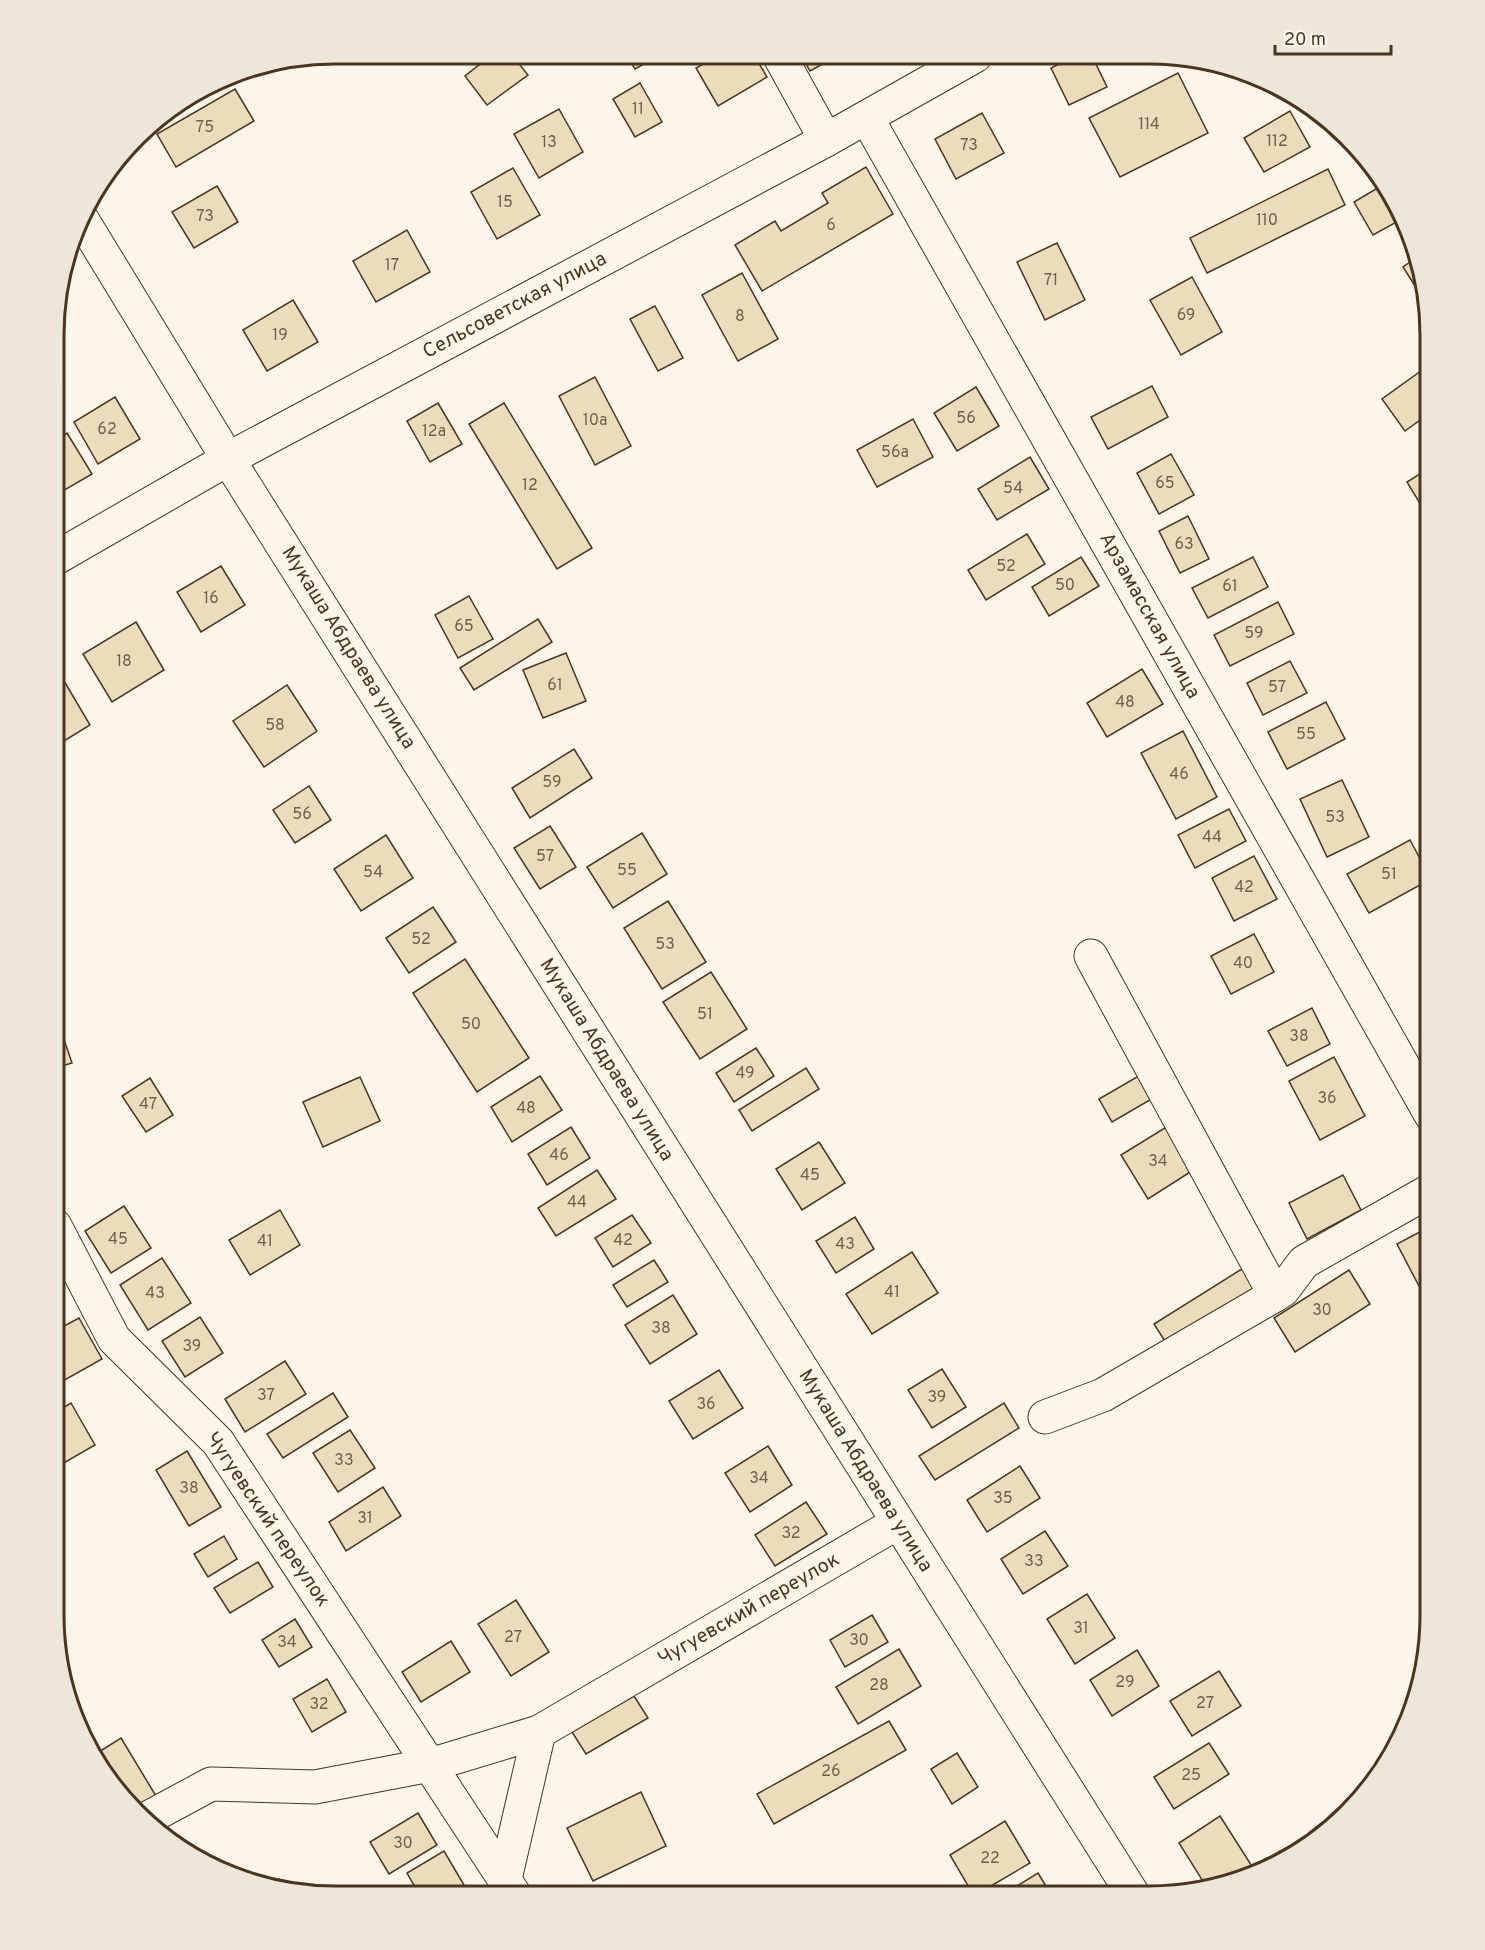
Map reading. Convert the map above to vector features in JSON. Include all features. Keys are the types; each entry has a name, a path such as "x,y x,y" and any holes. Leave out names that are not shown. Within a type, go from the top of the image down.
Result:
{"street":[{"path":"784,64 826,140"},
{"name":"Сельсоветская улица","path":"65,553 228,459 867,118 961,64"},
{"name":"Арзамасская улица","path":"867,118 1420,1096"},
{"name":"Мукаша Абдраева улица","path":"87,228 228,459 1128,1886"},
{"path":"1091,956 1275,1295"},
{"path":"1045,1417 1103,1395 1275,1295 1283,1290 1304,1262 1420,1196"},
{"name":"Чугуевский переулок","path":"65,1245 114,1339 218,1442 508,1886"},
{"name":"Чугуевский переулок","path":"430,1765 539,1732 897,1523"},
{"name":"Чугуевский переулок","path":"509,1886 539,1732"},
{"path":"154,1815 211,1784 315,1787 430,1765"}],"building":[{"path":"480,64 519,64 528,75 487,105 465,76"},
{"path":"632,64 644,64 635,69"},
{"path":"703,64 759,64 767,77 718,106 696,68"},
{"path":"806,64 823,64 810,71"},
{"path":"1059,64 1096,64 1107,87 1069,105 1051,68"},
{"path":"1178,73 1208,133 1120,177 1089,118"},
{"path":"640,83 662,122 635,137 613,99"},
{"path":"235,89 254,121 176,167 157,134"},
{"path":"559,109 583,152 539,178 514,134"},
{"path":"1290,111 1310,147 1264,172 1244,138"},
{"path":"982,113 1004,153 956,179 935,139"},
{"path":"866,167 893,214 762,291 735,245 775,221 781,231 828,203 822,193"},
{"path":"513,168 540,215 497,239 471,192"},
{"path":"1328,169 1345,205 1207,273 1190,238"},
{"path":"217,186 238,222 194,248 172,212"},
{"path":"1377,188 1396,222 1373,235 1354,202"},
{"path":"407,230 430,272 376,302 353,261"},
{"path":"1057,243 1085,300 1045,320 1017,262"},
{"path":"1410,262 1416,287 1403,267"},
{"path":"742,273 778,339 738,361 702,295"},
{"path":"1192,277 1222,332 1181,355 1150,300"},
{"path":"293,300 318,342 267,371 243,330"},
{"path":"655,306 683,358 658,371 630,319"},
{"path":"1420,372 1420,420 1405,431 1382,399"},
{"path":"595,377 631,446 595,465 559,396"},
{"path":"1152,386 1168,417 1108,449 1091,417"},
{"path":"976,387 999,426 957,451 934,413"},
{"path":"115,397 140,439 98,464 74,422"},
{"path":"438,403 462,444 430,462 407,421"},
{"path":"504,403 592,548 557,569 469,424"},
{"path":"913,419 933,457 877,487 857,450"},
{"path":"67,433 92,474 65,490 65,434"},
{"path":"1171,454 1194,495 1159,514 1137,473"},
{"path":"1030,457 1049,489 997,520 978,489"},
{"path":"1420,474 1420,503 1407,482"},
{"path":"1188,516 1209,559 1180,573 1159,531"},
{"path":"1027,534 1045,564 986,600 968,570"},
{"path":"1081,557 1099,586 1049,616 1032,587"},
{"path":"1253,557 1268,587 1208,618 1192,588"},
{"path":"221,566 245,605 201,632 177,592"},
{"path":"469,596 493,639 458,658 435,615"},
{"path":"1278,602 1294,634 1230,666 1214,635"},
{"path":"538,619 552,642 474,690 460,668"},
{"path":"136,622 164,670 112,702 83,654"},
{"path":"566,653 586,701 543,718 523,670"},
{"path":"1290,661 1307,693 1263,715 1247,683"},
{"path":"1142,669 1163,704 1107,737 1087,703"},
{"path":"65,683 90,725 65,740"},
{"path":"287,685 317,731 264,767 233,721"},
{"path":"1326,702 1345,739 1287,769 1268,732"},
{"path":"1183,731 1217,797 1176,819 1141,753"},
{"path":"574,749 592,778 530,818 512,788"},
{"path":"1342,780 1369,837 1327,857 1300,799"},
{"path":"309,786 331,820 295,843 273,810"},
{"path":"1229,809 1246,841 1195,868 1178,835"},
{"path":"550,826 576,867 540,889 514,848"},
{"path":"642,833 667,874 613,908 587,867"},
{"path":"386,835 413,878 361,911 334,869"},
{"path":"1410,840 1420,859 1420,885 1369,913 1347,874"},
{"path":"1254,856 1277,899 1234,921 1212,878"},
{"path":"668,901 706,962 662,989 624,928"},
{"path":"433,907 456,942 409,973 386,938"},
{"path":"1254,934 1274,972 1231,994 1211,956"},
{"path":"465,959 529,1058 477,1092 413,993"},
{"path":"711,972 747,1029 700,1059 663,1002"},
{"path":"1312,1008 1330,1044 1287,1066 1268,1031"},
{"path":"65,1042 72,1063 65,1065"},
{"path":"756,1048 774,1076 734,1102 716,1073"},
{"path":"1334,1057 1365,1116 1320,1140 1289,1081"},
{"path":"806,1068 819,1089 752,1131 739,1110"},
{"path":"1142,1074 1155,1097 1112,1122 1099,1099"},
{"path":"540,1076 562,1110 512,1142 491,1107"},
{"path":"360,1077 380,1121 323,1147 303,1102"},
{"path":"150,1078 173,1115 146,1132 122,1096"},
{"path":"1168,1126 1195,1169 1148,1199 1121,1155"},
{"path":"571,1127 590,1158 547,1185 528,1154"},
{"path":"819,1142 845,1183 802,1210 776,1169"},
{"path":"597,1170 616,1199 556,1236 538,1208"},
{"path":"1343,1175 1361,1210 1307,1239 1289,1203"},
{"path":"124,1206 151,1248 111,1273 85,1231"},
{"path":"280,1210 300,1245 250,1275 229,1240"},
{"path":"632,1215 651,1243 613,1267 595,1238"},
{"path":"855,1217 874,1249 836,1273 816,1241"},
{"path":"1420,1232 1420,1288 1397,1244"},
{"path":"912,1252 938,1293 872,1334 846,1294"},
{"path":"162,1258 191,1303 148,1330 120,1285"},
{"path":"654,1260 668,1282 627,1307 613,1285"},
{"path":"1245,1267 1260,1291 1168,1346 1154,1324"},
{"path":"1349,1270 1370,1304 1295,1352 1274,1318"},
{"path":"673,1295 697,1334 650,1364 625,1325"},
{"path":"200,1317 223,1353 185,1377 162,1341"},
{"path":"79,1318 102,1359 65,1380 65,1326"},
{"path":"285,1361 306,1394 245,1432 225,1399"},
{"path":"942,1369 966,1407 932,1428 908,1390"},
{"path":"719,1370 743,1408 693,1439 669,1401"},
{"path":"333,1393 348,1417 283,1458 267,1434"},
{"path":"71,1403 95,1445 65,1462 65,1407"},
{"path":"1004,1403 1019,1428 935,1480 919,1456"},
{"path":"350,1430 375,1468 338,1492 313,1453"},
{"path":"768,1446 792,1485 750,1512 725,1473"},
{"path":"187,1451 221,1507 189,1526 156,1470"},
{"path":"1020,1466 1040,1498 987,1532 967,1500"},
{"path":"383,1487 401,1516 346,1551 329,1522"},
{"path":"806,1502 827,1534 775,1566 755,1535"},
{"path":"1045,1531 1068,1566 1023,1594 1001,1559"},
{"path":"224,1536 237,1559 208,1577 194,1554"},
{"path":"258,1562 273,1587 230,1613 214,1588"},
{"path":"1087,1594 1115,1638 1075,1664 1047,1619"},
{"path":"516,1600 549,1652 511,1676 478,1624"},
{"path":"872,1615 888,1642 845,1667 830,1640"},
{"path":"295,1619 312,1647 279,1667 262,1640"},
{"path":"451,1641 470,1672 421,1702 402,1672"},
{"path":"899,1649 921,1686 858,1724 836,1687"},
{"path":"1137,1650 1159,1686 1112,1716 1090,1680"},
{"path":"1219,1671 1241,1706 1192,1736 1170,1701"},
{"path":"327,1679 346,1712 312,1732 293,1699"},
{"path":"634,1696 648,1718 586,1754 572,1732"},
{"path":"889,1721 906,1750 774,1824 757,1794"},
{"path":"121,1738 156,1796 142,1804 110,1765 101,1750"},
{"path":"1209,1743 1229,1774 1174,1809 1154,1777"},
{"path":"957,1753 978,1787 952,1804 931,1769"},
{"path":"641,1792 666,1846 593,1881 567,1828"},
{"path":"418,1813 437,1845 389,1874 370,1842"},
{"path":"1220,1816 1252,1866 1202,1880 1179,1843"},
{"path":"1005,1821 1030,1863 991,1886 968,1886 950,1855"},
{"path":"444,1851 464,1885 414,1886 407,1873"},
{"path":"1038,1873 1046,1886 1017,1886"}]}
